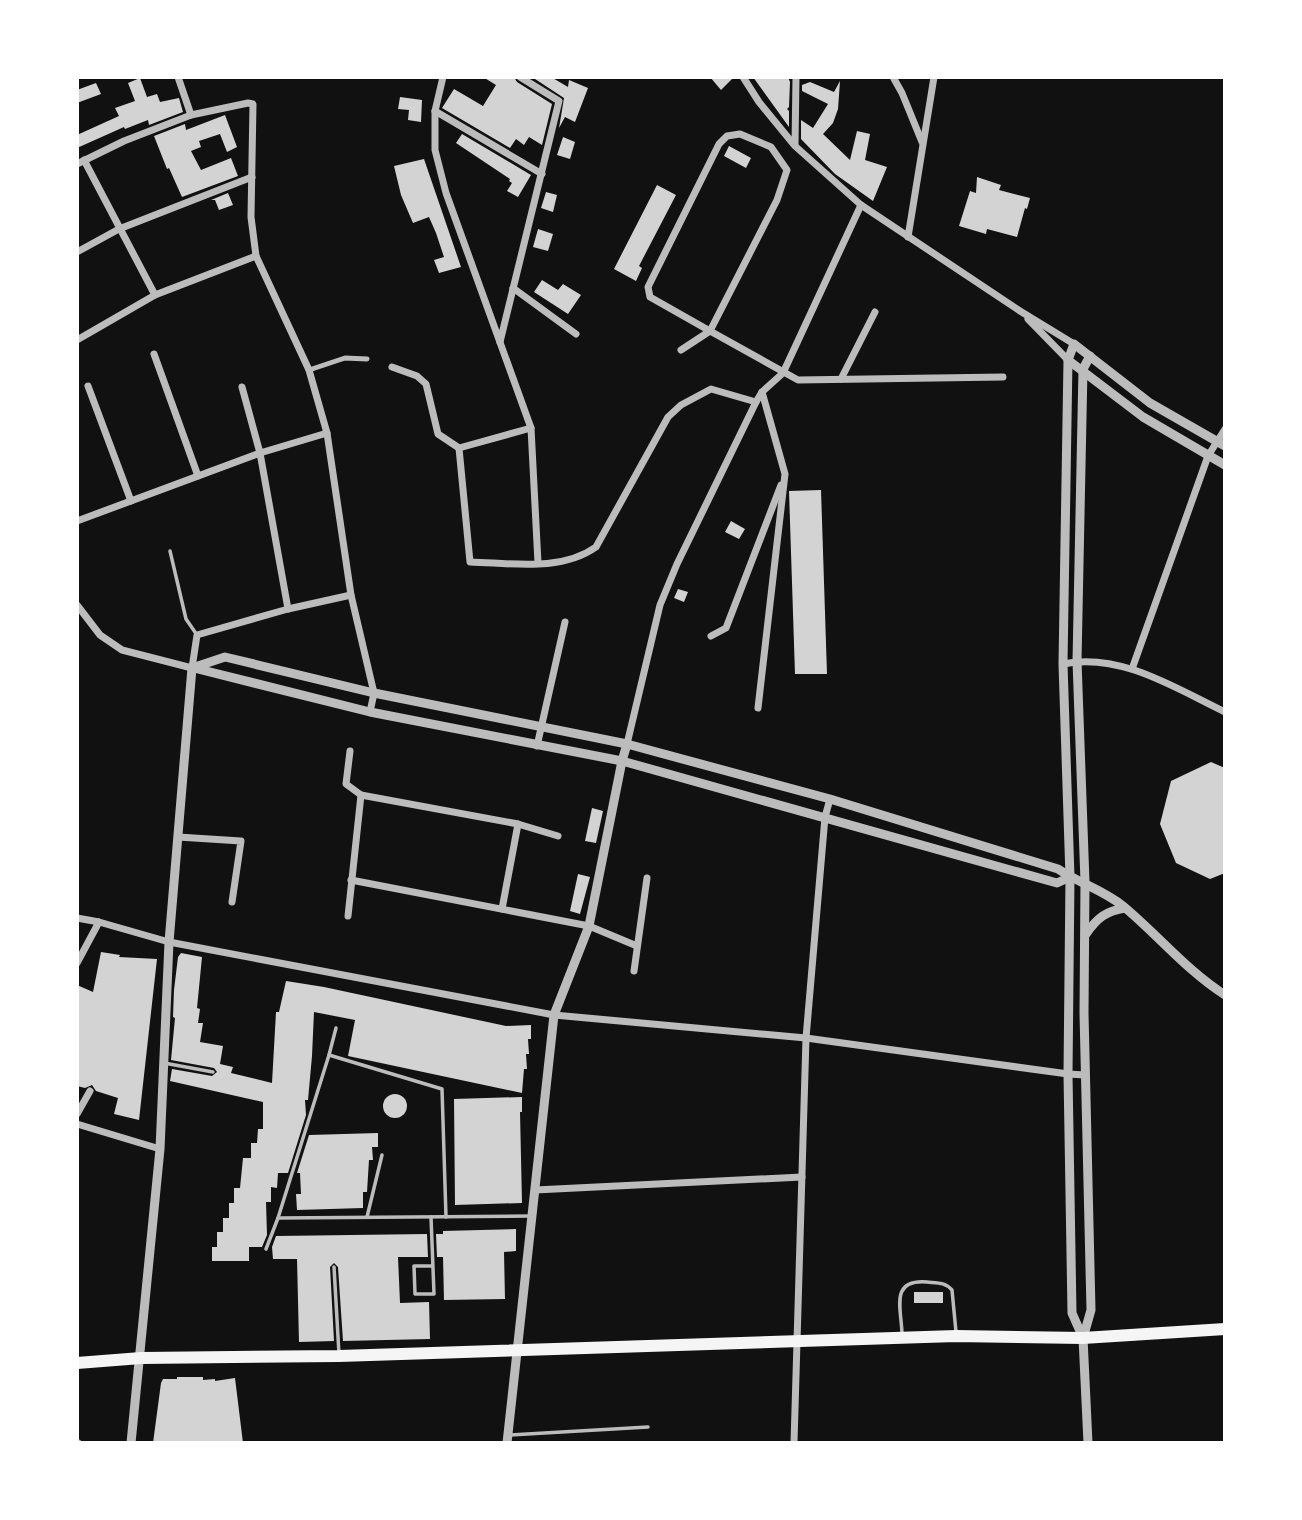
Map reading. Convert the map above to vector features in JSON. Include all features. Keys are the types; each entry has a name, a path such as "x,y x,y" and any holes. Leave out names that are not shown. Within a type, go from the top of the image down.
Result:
{"main road":[{"path":"77,1363 141,1358 339,1356 957,1336 1083,1338 1225,1329"}],"street":[{"path":"178,77 191,115"},
{"path":"443,77 435,111 435,150 446,194 531,428 538,563"},
{"path":"500,343 559,101 520,77"},
{"path":"743,77 760,102 810,162 861,205 1074,344 1150,403 1221,444"},
{"path":"796,77 796,146"},
{"path":"893,77 922,143"},
{"path":"908,237 934,77"},
{"path":"155,295 81,162 124,141 191,115 253,104 251,217 256,256 309,370 327,433 351,595 374,694 370,712"},
{"path":"435,111 542,174"},
{"path":"681,350 710,331 777,200 787,170 771,147 740,134 727,136 719,144 648,287 650,296 710,331 783,373 798,380 1003,377"},
{"path":"77,252 119,229 252,177"},
{"path":"508,1439 554,1015 589,926 622,761 660,605 677,564 756,402 762,392 783,373 861,205"},
{"path":"77,340 155,295 256,256"},
{"path":"513,288 576,334"},
{"path":"1020,311 1068,360 1143,417 1225,465"},
{"path":"841,379 875,312"},
{"path":"1074,344 1068,360 1063,664 1070,877 1068,1074 1072,1313 1083,1338"},
{"path":"154,354 198,476"},
{"path":"1087,1443 1083,1338 1091,1310 1084,1013 1085,882 1077,661 1083,369 1090,356"},
{"path":"309,370 345,358 367,359"},
{"path":"392,367 417,376 426,384 438,434 459,448 531,428"},
{"path":"88,386 131,501"},
{"path":"242,387 260,453 288,609"},
{"path":"459,448 470,562 538,563 569,560 585,555 596,547 668,417 681,405 711,389 756,402"},
{"path":"758,708 785,474 762,392"},
{"path":"1132,669 1208,456 1221,444 1225,429"},
{"path":"77,522 260,453 327,433"},
{"path":"711,636 726,628 785,474"},
{"path":"131,1443 160,1149 169,942 197,635 288,609 351,595"},
{"path":"77,605 100,635 122,650 370,712 622,761 1057,883 1070,877"},
{"path":"537,746 565,622"},
{"path":"192,668 225,657 374,694 627,744 830,799 1058,869 1104,892 1125,908 1200,979 1225,995"},
{"path":"1063,664 1100,661 1132,669 1224,710"},
{"path":"350,751 346,784 361,795 518,824 558,836"},
{"path":"348,916 361,795"},
{"path":"794,1443 806,1038 825,817 830,799"},
{"path":"502,909 518,824"},
{"path":"178,837 241,841 232,902"},
{"path":"634,971 647,878"},
{"path":"351,880 589,926 637,946"},
{"path":"1086,934 1102,915 1112,909 1125,908"},
{"path":"77,918 169,942 554,1015 806,1038 1068,1074 1085,1074"},
{"path":"77,963 99,922"},
{"path":"77,1114 90,1091"},
{"path":"77,1124 160,1149"},
{"path":"535,1190 802,1177"}],"lane":[{"path":"170,551 186,619 197,635"},
{"path":"266,1249 336,1028"},
{"path":"329,1055 442,1089 446,1217"},
{"path":"162,1063 214,1072"},
{"path":"366,1218 382,1155"},
{"path":"278,1218 532,1216"},
{"path":"431,1217 433,1266 434,1294 415,1294 414,1266 433,1266"},
{"path":"334,1267 339,1356"},
{"path":"902,1339 901,1291 911,1281 943,1283 949,1286 952,1290 957,1336"},
{"path":"508,1439 648,1427"}],"building":[{"path":"483,77 514,77 517,82 552,104 542,145 529,137 524,145 516,139 510,148 442,108 454,89 483,106 496,85"},
{"path":"532,77 551,77 568,87 569,80 588,88 575,122 565,117 559,128 564,98"},
{"path":"710,77 734,77 721,90"},
{"path":"753,77 788,77 789,127"},
{"path":"140,78 147,97 157,94 160,102 179,98 183,112 149,125 148,120 125,129 124,127 77,148 77,135 119,116 115,108 135,101 128,83"},
{"path":"840,81 838,109 833,123 823,134 850,160 857,131 870,134 865,160 887,167 873,201 835,174 801,139 801,120 813,128 828,104 802,91 802,85 810,82 834,92"},
{"path":"96,83 101,94 77,103 77,90"},
{"path":"400,97 422,100 421,122 408,120 409,110 398,109"},
{"path":"225,115 237,147 227,152 220,134 199,141 201,147 191,151 201,170 231,158 238,176 182,197 154,136 185,124 186,130"},
{"path":"462,134 531,175 518,197 507,191 512,183 510,179 456,143"},
{"path":"563,137 575,142 570,159 557,155"},
{"path":"729,146 751,158 746,168 724,156"},
{"path":"424,159 461,267 439,273 434,260 444,257 436,233 429,217 413,223 401,195 394,166"},
{"path":"977,177 1001,185 999,190 1030,198 1017,237 987,229 986,234 959,226 970,191 976,193"},
{"path":"657,185 676,195 639,266 642,268 636,281 614,269"},
{"path":"546,192 557,195 553,212 541,208"},
{"path":"228,193 233,205 219,210 215,200 211,200"},
{"path":"538,229 553,234 548,251 533,247"},
{"path":"542,280 558,290 563,284 581,295 568,314 534,292"},
{"path":"821,490 827,674 795,674 789,491"},
{"path":"731,521 745,529 739,539 725,532"},
{"path":"678,589 688,592 684,602 674,598"},
{"path":"1211,762 1225,768 1225,873 1210,879 1176,863 1160,824 1171,781"},
{"path":"592,808 603,811 596,843 585,841"},
{"path":"578,874 590,877 580,914 570,911"},
{"path":"101,952 120,955 119,957 157,959 139,1120 114,1114 118,1098 96,1091 92,1085 85,1088 77,1086 77,985 93,992"},
{"path":"181,953 202,957 197,1008 200,1009 198,1023 203,1023 200,1042 223,1046 220,1064 233,1067 231,1073 272,1083 276,1012 279,1012 286,981 506,1026 531,1025 522,1093 348,1056 355,1020 314,1012 308,1100 305,1100 306,1115 288,1173 278,1173 277,1188 271,1187 271,1202 266,1202 267,1235 262,1247 249,1247 249,1261 212,1261 212,1247 217,1247 217,1232 223,1232 223,1218 229,1218 229,1203 234,1203 234,1188 240,1188 243,1158 251,1158 251,1143 257,1143 258,1129 263,1129 263,1102 170,1081 172,1069 212,1076 217,1072 214,1068 171,1060 175,1018 174,990 178,957"},
{"path":"395,1094 404,1097 407,1106 404,1115 395,1118 386,1115 383,1106 386,1097"},
{"path":"522,1097 522,1203 455,1205 454,1099"},
{"path":"378,1133 378,1147 372,1147 373,1160 369,1160 363,1208 297,1210 296,1194 301,1194 300,1173 297,1173 309,1135"},
{"path":"516,1229 516,1251 504,1252 505,1299 444,1300 443,1257 437,1257 436,1234 443,1234 443,1231"},
{"path":"427,1234 428,1257 398,1257 400,1303 429,1302 430,1339 343,1341 338,1267 334,1263 330,1267 334,1341 299,1342 297,1259 273,1259 272,1247 276,1236"},
{"path":"914,1292 943,1292 943,1303 914,1303"},
{"path":"203,1377 203,1380 215,1381 235,1378 243,1443 153,1443 161,1383 163,1379"}]}
